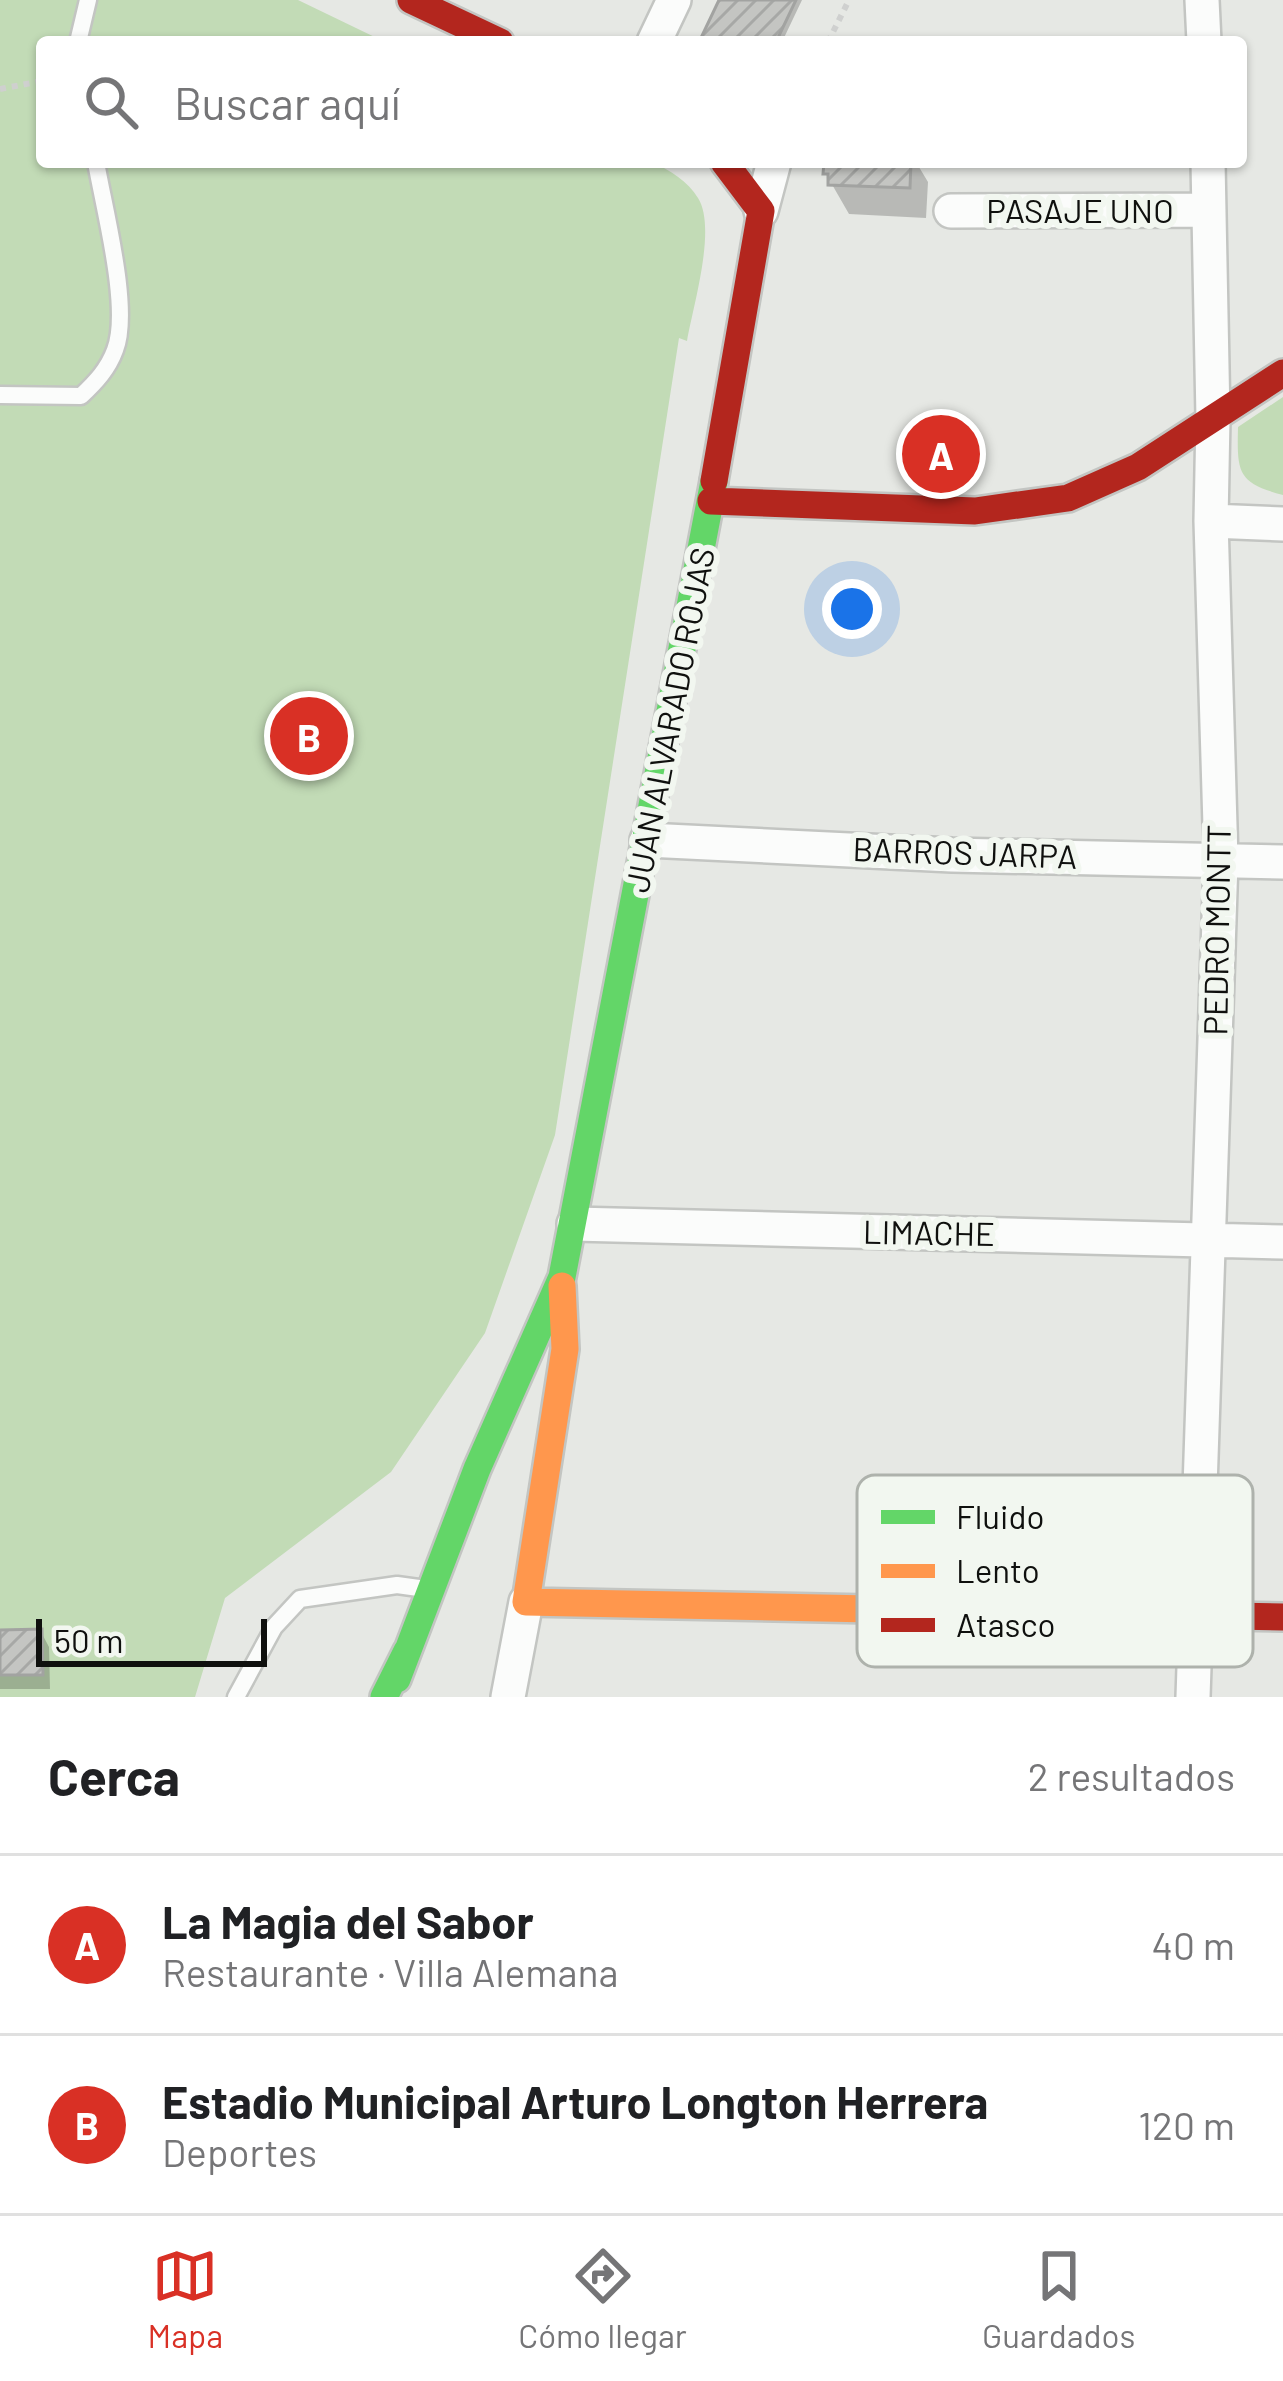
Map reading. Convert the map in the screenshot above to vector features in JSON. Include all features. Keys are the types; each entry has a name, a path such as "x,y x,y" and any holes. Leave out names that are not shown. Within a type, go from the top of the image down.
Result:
{"main road":[{"path":"411,0 487,36"},
{"path":"729,168 761,211"},
{"name":"JUAN ALVARADO ROJAS","path":"387,1697 477,1469 562,1277 711,501 761,211"},
{"path":"711,501 975,512 1068,498 1138,467 1283,373"},
{"name":"JUAN ALVARADO ROJAS","path":"526,1602 565,1349 562,1277"},
{"path":"526,1602 857,1608"},
{"path":"1253,1616 1283,1617"}],"street":[{"path":"657,36 674,0"},
{"path":"1202,0 1204,36"},
{"name":"JUAN ALVARADO ROJAS","path":"761,211 772,168"},
{"name":"PEDRO MONTT","path":"1200,1475 1221,860 1211,521 1208,168"},
{"name":"PASAJE UNO","path":"951,211 1209,210"},
{"path":"1211,521 1283,524"},
{"name":"BARROS JARPA","path":"647,840 952,855 1283,862"},
{"name":"LIMACHE","path":"574,1225 1283,1242"},
{"name":"JUAN ALVARADO ROJAS","path":"508,1697 526,1602"},
{"name":"PEDRO MONTT","path":"1193,1697 1194,1667"}],"lane":[{"path":"79,36 88,0"},
{"path":"0,395 81,396 108,366 116,348 122,311 97,168"},
{"path":"236,1697 274,1627 300,1599 398,1585 431,1590"}],"path":[{"path":"831,36 849,0"},
{"path":"0,88 36,82"}],"green space":[{"path":"0,0 298,0 373,36 36,36 36,168 663,168 689,186 703,211 702,268 687,341 679,338 555,1135 485,1333 391,1472 225,1598 195,1697 0,1697"},
{"path":"1283,397 1283,495 1256,486 1243,473 1238,427"}],"building":[{"path":"719,0 796,0 779,36 702,36"},
{"path":"824,168 911,168 910,188 828,185 828,174 823,174"},
{"path":"42,1629 43,1675 0,1675 0,1630"}],"traffic: fast":[{"path":"397,1679 477,1469 562,1277 714,481"},
{"path":"384,1697 407,1651"}],"traffic: slow":[{"path":"562,1286 565,1349 526,1602 857,1609"}],"traffic: jam":[{"path":"411,0 487,36"},
{"path":"714,481 761,211 729,168"},
{"path":"711,501 975,511 1068,498 1138,467 1283,373"},
{"path":"1253,1616 1283,1617"}],"place":[{"name":"La Magia del Sabor","path":"941,454"},
{"name":"Estadio Municipal Arturo Longton Herrera","path":"309,736"}]}
